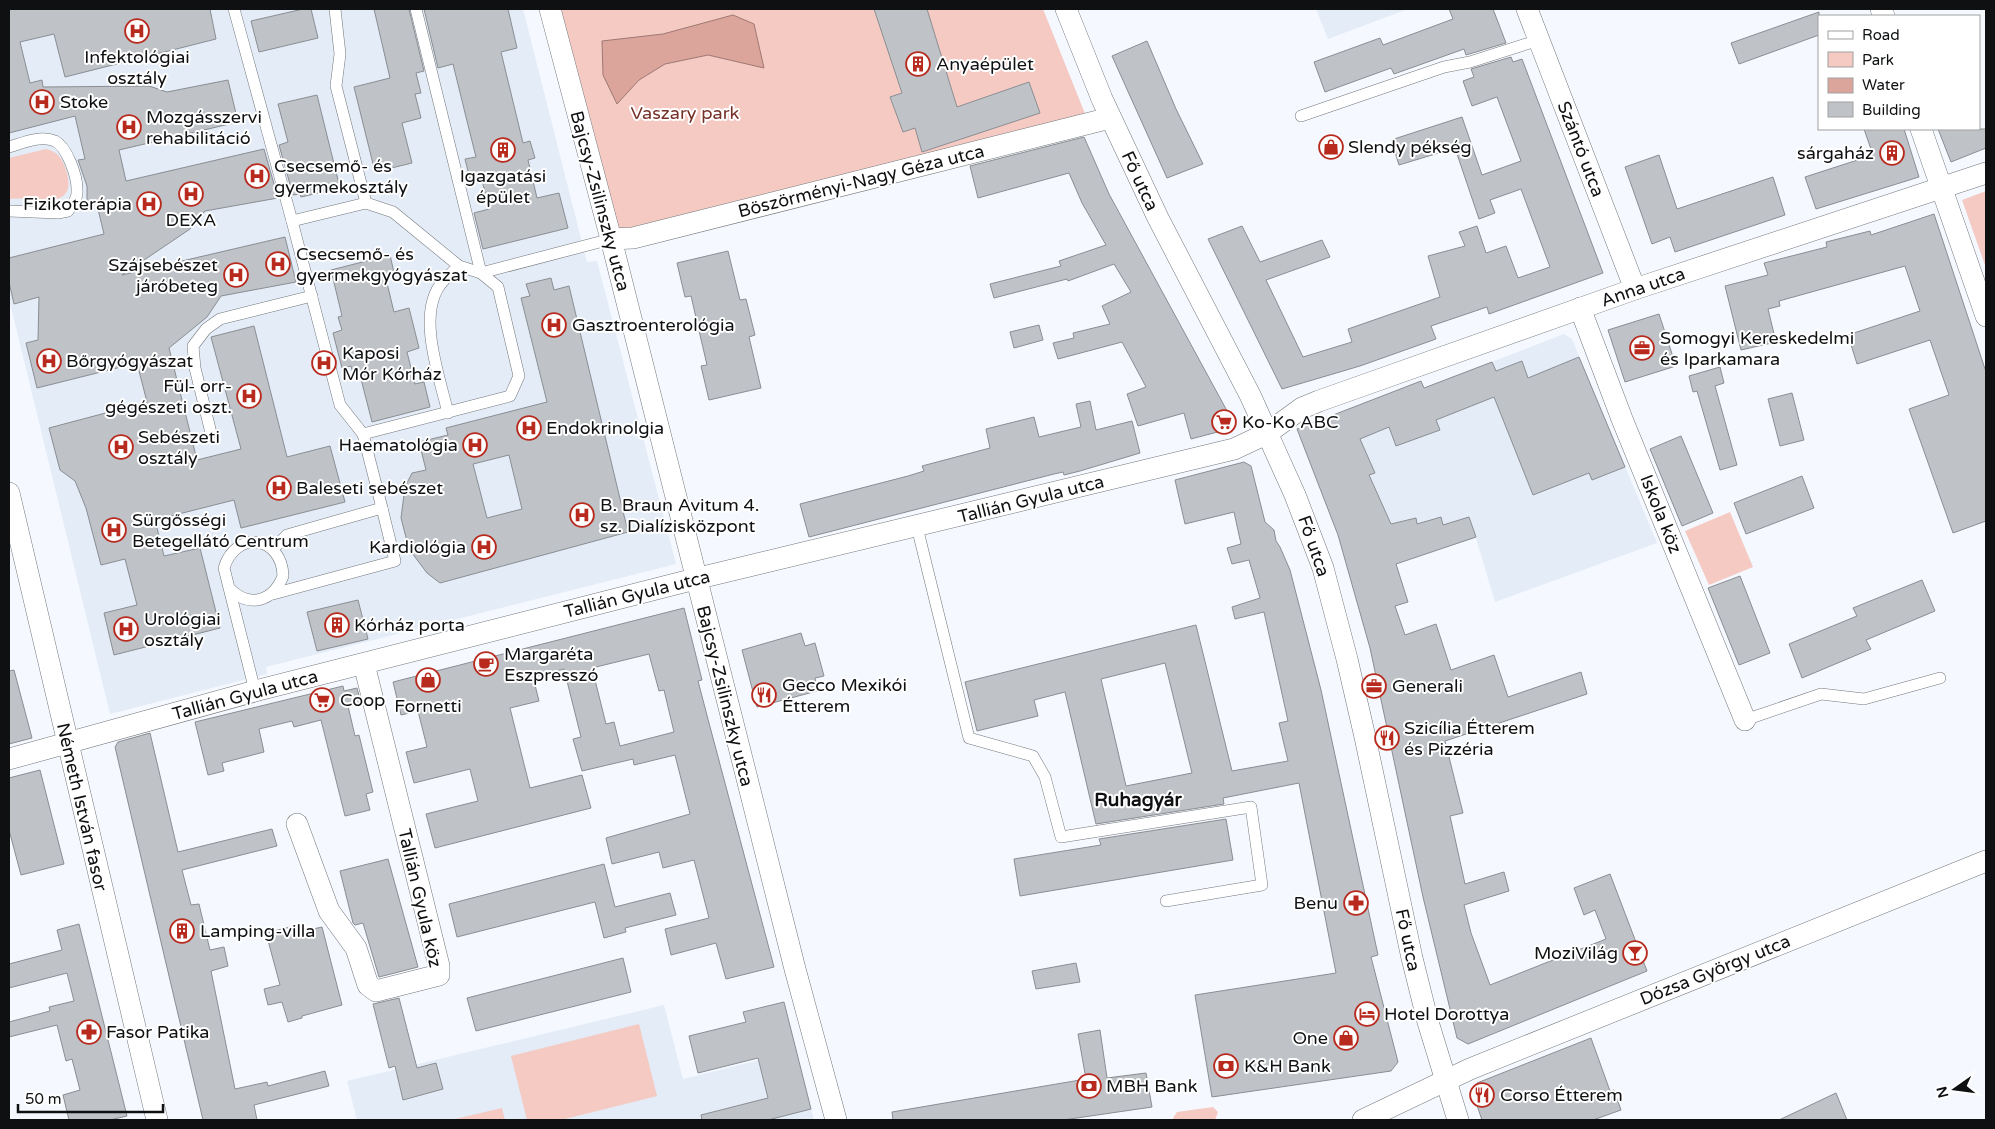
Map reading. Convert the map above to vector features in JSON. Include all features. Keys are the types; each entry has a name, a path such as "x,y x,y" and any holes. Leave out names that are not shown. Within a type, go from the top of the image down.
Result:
{"street":[{"name":"Bajcsy-Zsilinszky utca","path":"550,9 611,239 695,579 836,1120"},
{"name":"Fő utca","path":"1066,9 1110,118 1158,218 1250,395 1295,495 1328,586 1365,737 1412,958 1445,1082 1458,1120"},
{"name":"Szántó utca","path":"1527,9 1635,289"},
{"name":"Böszörményi-Nagy Géza utca","path":"611,239 633,238 798,198 1110,118"},
{"path":"1921,130 1986,316"},
{"name":"Anna utca","path":"1250,395 1268,407 1282,410 1302,408 1635,289 1986,172"},
{"name":"Iskola köz","path":"1580,308 1622,419 1745,720"},
{"name":"Anna utca","path":"1266,434 1302,408"},
{"name":"Tallián Gyula utca","path":"9,759 256,691 695,579 917,528 1234,449 1266,434"},
{"name":"Németh István fasor","path":"9,494 157,1120"},
{"name":"Tallián Gyula köz","path":"297,824 329,911 356,948 368,985 376,991 439,975 439,966 364,664"},
{"name":"Dózsa György utca","path":"1363,1120 1480,1066 1986,861"}],"lane":[{"path":"230,589 237,596 255,601 273,594 395,561 363,434 340,405 234,9"},
{"path":"335,9 340,54 336,86 366,203"},
{"path":"416,9 481,273"},
{"path":"1301,116 1444,66 1470,62 1539,40"},
{"path":"9,147 44,138 56,142 66,149 77,189 75,201 68,211 58,213 9,211"},
{"path":"292,221 366,203 393,212 459,266 481,273 498,287 519,376 510,396 363,434"},
{"path":"481,273 611,239"},
{"path":"448,413 430,330 431,311 432,301 440,285 459,266"},
{"path":"211,433 195,368 193,346 206,329 220,319 312,296"},
{"path":"273,549 287,535 382,508"},
{"path":"917,528 969,738 1033,756 1046,777 1060,838 1251,807 1262,885 1166,901"},
{"path":"256,691 230,589 225,579 224,568 227,558 234,550 243,544 253,542 264,544 273,549 279,557 283,576 273,594"},
{"path":"1745,720 1821,694 1864,699 1940,678"}],"shaded area":[{"name":"Kaposi Mór Kórház","path":"9,9 523,9 587,262 597,261 676,564 266,667 267,674 110,714 9,299"},
{"path":"1316,9 1408,9 1328,39"},
{"path":"1564,334 1572,339 1657,543 1495,602 1476,538 1406,560 1352,584 1338,535 1297,429 1421,381 1424,388"},
{"path":"664,1005 683,1079 796,1051 814,1120 357,1120 347,1081"}],"green space":[{"name":"Vaszary park","path":"562,9 1043,9 1088,121 611,239 550,12"},
{"path":"46,149 57,154 63,162 68,184 66,193 60,198 51,200 9,199 9,158"},
{"path":"1986,191 1986,268 1962,200"},
{"path":"1730,512 1753,567 1709,585 1685,531"},
{"path":"639,1024 657,1096 561,1120 527,1120 511,1056"},
{"path":"1213,1107 1218,1112 1215,1120 1174,1120 1173,1118 1177,1112"},
{"path":"502,1108 505,1120 451,1120"}],"water":[{"path":"733,15 754,24 764,68 708,55 665,64 639,80 617,104 603,75 602,41 663,34"}],"building":[{"path":"9,9 210,9 216,39 65,77 54,34 20,42 30,83 42,80 43,87 149,86 167,92 228,80 238,122 119,150 126,181 264,149 278,198 205,211 190,229 122,275 285,237 296,282 221,296 207,317 169,348 197,460 241,449 211,337 254,326 287,457 330,446 345,502 241,528 234,500 155,520 164,556 200,548 220,628 114,655 104,613 137,605 125,559 101,565 86,508 75,481 60,470 49,428 147,402 137,363 37,388 26,343 38,340 39,297 14,304 9,282 9,258 104,234 96,201 87,204 87,186 78,160 85,159 75,116 9,133"},
{"path":"303,9 311,9 318,38 259,52 251,21"},
{"path":"374,9 409,9 424,71 416,73 421,93 415,94 421,118 402,123 412,163 375,172 354,87 390,78"},
{"name":"Igazgatási épület","path":"424,9 508,9 517,48 501,52 523,143 530,141 535,158 528,160 537,198 559,193 568,228 483,249 474,213 489,209 481,176 470,179 465,159 476,157 453,64 438,68"},
{"name":"Anyaépület","path":"874,9 927,9 957,107 1029,82 1040,113 922,152 915,128 903,132 890,97 902,93"},
{"path":"1449,9 1493,9 1506,43 1466,55 1464,49 1394,74 1391,68 1325,92 1314,62 1380,38 1383,45 1453,19"},
{"path":"1819,12 1818,35 1739,64 1731,43"},
{"path":"1147,41 1176,109 1203,164 1167,178 1112,56"},
{"path":"1511,57 1513,62 1522,59 1603,273 1489,314 1487,307 1431,326 1436,339 1360,366 1282,389 1208,239 1242,226 1260,262 1322,240 1330,257 1266,280 1303,357 1352,342 1348,329 1440,297 1428,256 1465,246 1459,232 1477,226 1486,253 1506,246 1518,278 1550,267 1521,189 1490,200 1495,213 1479,219 1455,148 1399,165 1391,140 1462,117 1482,175 1521,161 1497,97 1472,106 1463,81 1474,77 1471,69"},
{"path":"317,95 340,188 301,197 300,194 293,195 279,145 288,142 278,104"},
{"path":"1986,129 1986,148 1951,162 1938,130"},
{"path":"1864,130 1904,130 1919,177 1816,209 1805,177 1873,155"},
{"path":"1084,137 1109,194 1232,420 1229,429 1191,439 1184,413 1138,426 1127,394 1146,387 1122,342 1058,359 1053,343 1074,338 1073,333 1110,324 1102,306 1131,292 1114,264 1068,281 1067,279 994,298 990,284 1061,266 1059,261 1106,245 1082,203 1069,173 978,198 970,166"},
{"path":"1659,155 1677,209 1773,177 1785,215 1675,252 1670,237 1652,244 1625,167"},
{"path":"1934,214 1986,372 1986,521 1953,533 1909,409 1949,395 1930,340 1857,364 1848,335 1920,311 1905,266 1779,301 1780,306 1768,309 1776,342 1741,350 1725,286 1768,275 1764,263 1827,247 1826,242 1870,231 1871,235"},
{"path":"728,251 740,300 746,299 755,335 749,337 761,388 709,400 701,366 707,365 691,296 685,297 677,263"},
{"path":"390,255 395,277 386,279 394,312 409,308 419,348 407,352 415,384 424,382 430,407 372,422 360,375 354,377 351,366 342,368 333,333 342,330 338,317 342,316 331,270"},
{"path":"551,278 554,290 569,286 628,532 440,583 427,573 409,549 401,518 405,487 412,473 426,470 419,442 448,435 446,428 547,402 521,298 530,296 526,284","holes":["509,455 522,509 487,518 473,464"]},
{"name":"Somogyi Kereskedelmi és Iparkamara","path":"1659,314 1676,366 1625,382 1608,330"},
{"path":"1039,325 1043,340 1014,348 1010,332"},
{"path":"1579,357 1625,467 1592,480 1589,473 1533,495 1494,397 1436,420 1440,430 1396,446 1389,427 1360,439 1375,473 1369,475 1391,524 1416,518 1417,524 1441,517 1443,525 1469,517 1476,537 1396,564 1408,602 1395,606 1405,635 1436,624 1451,670 1494,655 1508,697 1581,672 1587,694 1445,741 1463,813 1450,816 1465,884 1504,872 1509,891 1464,905 1471,933 1490,985 1606,939 1595,910 1584,915 1574,888 1610,874 1647,971 1468,1044 1457,1038 1423,897 1370,648 1338,535 1297,429 1421,381 1424,388 1492,362 1496,371 1522,361 1528,378"},
{"path":"1720,367 1724,383 1715,386 1737,465 1720,470 1697,391 1693,392 1689,376"},
{"path":"1792,393 1804,440 1780,446 1768,399"},
{"path":"1090,401 1096,430 1132,421 1140,453 1080,471 1064,475 1063,472 1054,474 809,537 800,504 908,476 924,471 922,466 990,448 986,429 1034,417 1039,437 1081,427 1076,404"},
{"path":"1681,436 1713,513 1682,526 1650,449"},
{"path":"1244,462 1251,466 1265,522 1274,530 1276,541 1290,570 1321,690 1378,955 1371,957 1398,1062 1391,1071 1212,1097 1195,995 1336,973 1299,783 1223,798 1224,804 1096,824 1065,692 1034,700 1038,716 977,731 965,682 1196,625 1232,771 1288,761 1279,723 1288,721 1264,612 1235,619 1232,607 1260,598 1249,560 1232,564 1227,548 1241,544 1234,512 1185,524 1175,480","holes":["1165,663 1192,773 1126,786 1101,679"]},
{"path":"1802,476 1814,508 1746,534 1734,503"},
{"path":"1740,576 1770,653 1739,665 1708,588"},
{"path":"1922,580 1935,611 1866,640 1871,649 1802,678 1789,644 1857,616 1853,608"},
{"name":"Kórház porta","path":"358,600 368,639 317,651 307,612"},
{"path":"684,608 702,680 698,681 774,967 726,979 716,943 671,955 665,929 709,918 694,860 663,868 659,852 612,864 606,838 690,814 675,755 634,765 633,759 582,771 573,739 581,737 564,669 533,677 539,701 510,708 530,788 582,775 591,808 435,848 426,814 478,801 470,769 414,783 406,752 427,747 418,711 401,715 393,682","holes":["649,654 659,691 664,690 674,732 620,746 614,722 606,724 592,668"]},
{"path":"801,633 805,646 815,643 824,676 815,678 817,691 757,707 742,650"},
{"path":"14,670 32,738 9,744 9,671"},
{"path":"343,686 344,691 357,688 361,703 348,706 355,736 359,735 373,792 366,794 370,810 345,816 321,720 294,727 292,721 259,729 264,752 222,763 224,771 208,775 195,722"},
{"path":"150,733 178,852 272,829 277,846 182,870 191,905 199,904 210,950 224,947 228,966 211,971 235,1089 267,1082 268,1086 325,1071 329,1086 254,1105 257,1120 203,1120 115,747 118,742"},
{"path":"40,770 64,864 21,875 9,830 9,778"},
{"path":"1226,819 1233,860 1020,896 1014,859 1101,845 1099,839"},
{"path":"388,859 418,967 379,977 363,923 355,925 353,923 340,871"},
{"path":"604,864 615,907 670,893 676,915 625,928 626,932 604,938 595,902 457,937 449,904"},
{"path":"79,924 127,1116 110,1120 69,1120 63,1095 80,1090 72,1059 66,1061 57,1025 9,1037 9,1022 50,1011 49,1007 74,1001 67,973 9,988 9,964 62,950 57,930"},
{"path":"302,924 304,931 322,927 342,1005 302,1016 302,1018 288,1022 282,1002 268,1005 264,989 280,985 266,933"},
{"path":"623,958 631,992 476,1031 467,998"},
{"path":"1076,963 1080,982 1036,989 1032,971"},
{"path":"399,998 417,1068 436,1063 443,1089 403,1100 395,1066 389,1068 373,1004"},
{"path":"784,1002 811,1109 768,1120 702,1120 701,1115 768,1098 758,1058 698,1073 689,1036 746,1022 743,1012"},
{"path":"1100,1030 1107,1078 1146,1073 1152,1107 1063,1120 893,1120 892,1112 1086,1079 1078,1034"},
{"path":"1591,1038 1610,1091 1614,1090 1621,1110 1593,1120 1482,1120 1473,1094 1477,1083"},
{"path":"1836,1093 1847,1120 1779,1120"}],"place":[{"name":"Infektológiai osztály","path":"137,31"},
{"name":"Anyaépület","path":"918,64"},
{"name":"Stoke","path":"42,102"},
{"name":"Mozgásszervi rehabilitáció","path":"129,127"},
{"name":"Slendy pékség","path":"1331,147"},
{"name":"Igazgatási épület","path":"503,150"},
{"name":"sárgaház","path":"1892,153"},
{"name":"Csecsemő- és gyermekosztály","path":"257,176"},
{"name":"DEXA","path":"191,194"},
{"name":"Fizikoterápia","path":"149,204"},
{"name":"Csecsemő- és gyermekgyógyászat","path":"278,264"},
{"name":"Szájsebészet járóbeteg","path":"236,275"},
{"name":"Gasztroenterológia","path":"554,325"},
{"name":"Somogyi Kereskedelmi és Iparkamara","path":"1642,348"},
{"name":"Bőrgyógyászat","path":"49,361"},
{"name":"Kaposi Mór Kórház","path":"324,363"},
{"name":"Fül- orr- gégészeti oszt.","path":"249,396"},
{"name":"Ko-Ko ABC","path":"1224,422"},
{"name":"Endokrinolgia","path":"529,428"},
{"name":"Haematológia","path":"475,445"},
{"name":"Sebészeti osztály","path":"121,447"},
{"name":"Baleseti sebészet","path":"279,488"},
{"name":"B. Braun Avitum 4. sz. Dialízisközpont","path":"582,515"},
{"name":"Sürgősségi Betegellátó Centrum","path":"114,530"},
{"name":"Kardiológia","path":"484,547"},
{"name":"Kórház porta","path":"337,625"},
{"name":"Urológiai osztály","path":"126,629"},
{"name":"Margaréta Eszpresszó","path":"486,664"},
{"name":"Fornetti","path":"428,680"},
{"name":"Generali","path":"1374,686"},
{"name":"Gecco Mexikói Étterem","path":"764,695"},
{"name":"Coop","path":"322,700"},
{"name":"Szicília Étterem és Pizzéria","path":"1387,738"},
{"name":"Benu","path":"1356,903"},
{"name":"Lamping-villa","path":"182,931"},
{"name":"MoziVilág","path":"1635,953"},
{"name":"Hotel Dorottya","path":"1367,1014"},
{"name":"Fasor Patika","path":"89,1032"},
{"name":"One","path":"1346,1038"},
{"name":"K&H Bank","path":"1226,1066"},
{"name":"MBH Bank","path":"1089,1086"},
{"name":"Corso Étterem","path":"1482,1095"}],"district":[{"name":"Ruhagyár","path":"1138,799"}]}
